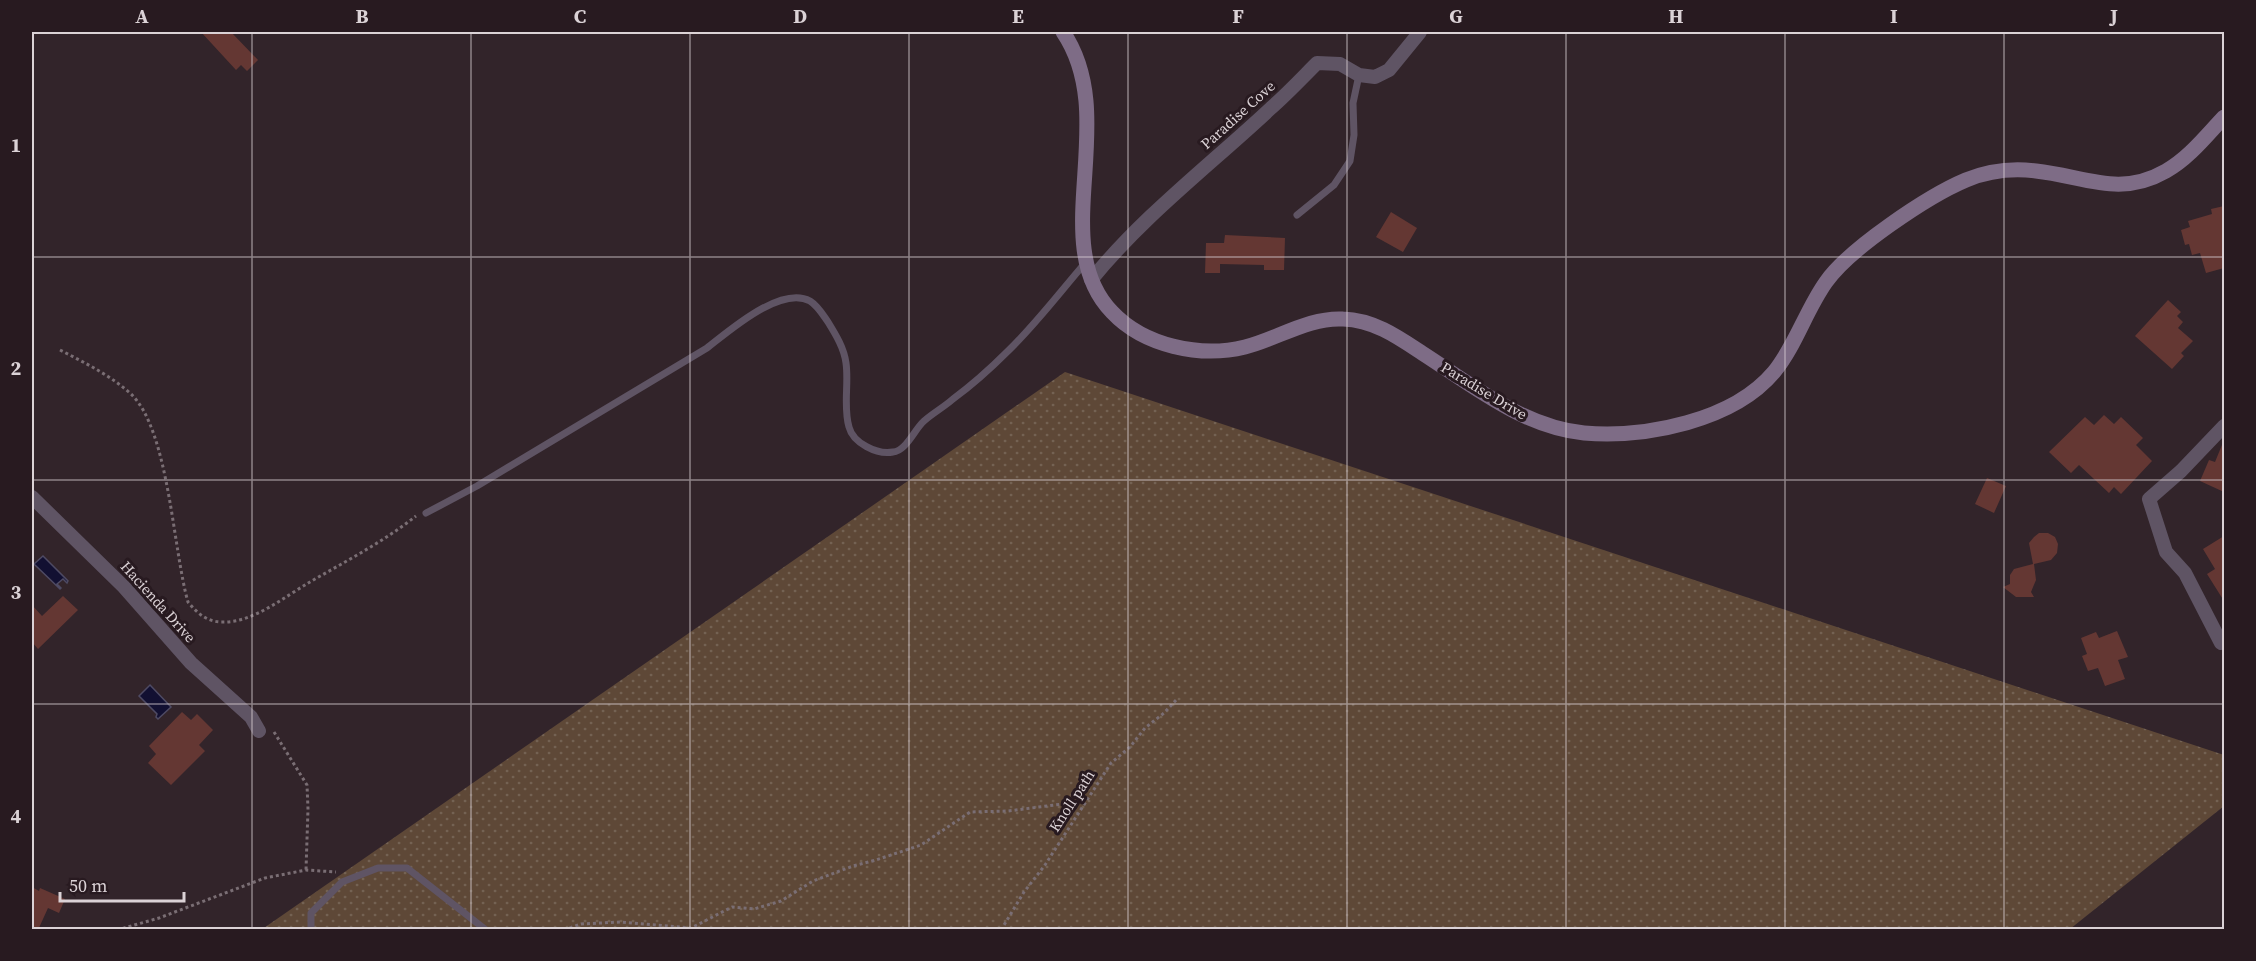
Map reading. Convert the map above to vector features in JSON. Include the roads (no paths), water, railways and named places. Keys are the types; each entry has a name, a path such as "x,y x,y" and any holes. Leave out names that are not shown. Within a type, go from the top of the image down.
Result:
{"street":[{"name":"Paradise Drive","path":"1063,32 1076,53 1086,92 1089,134 1083,221 1086,262 1091,280 1109,310 1123,322 1138,333 1174,346 1218,351 1244,347 1323,320 1344,319 1365,322 1396,336 1493,399 1544,424 1582,433 1602,434 1645,430 1691,421 1712,415 1746,397 1774,372 1786,356 1822,288 1841,265 1872,239 1942,192 1977,176 2014,170 2050,173 2097,184 2117,186 2137,183 2154,178 2177,164 2224,117"},
{"path":"1359,75 1375,77 1389,70 1420,32"},
{"name":"Paradise Cove","path":"1091,280 1145,220 1273,107 1317,63 1340,64 1359,75"},
{"path":"2221,643 2200,597 2185,573 2166,552 2149,499 2181,471 2224,426"},
{"name":"Hacienda Drive","path":"32,496 124,586 191,663 266,730"}],"lane":[{"path":"1297,214 1334,185 1350,161 1354,135 1353,103 1359,75"},
{"path":"426,513 477,486 707,348 768,305 787,299 801,298 817,306 837,336 846,363 849,427 853,435 871,449 885,453 895,452 902,449 925,420 955,398 1008,351 1086,262"},
{"path":"311,930 311,913 342,882 378,868 406,868 486,930"}]}
